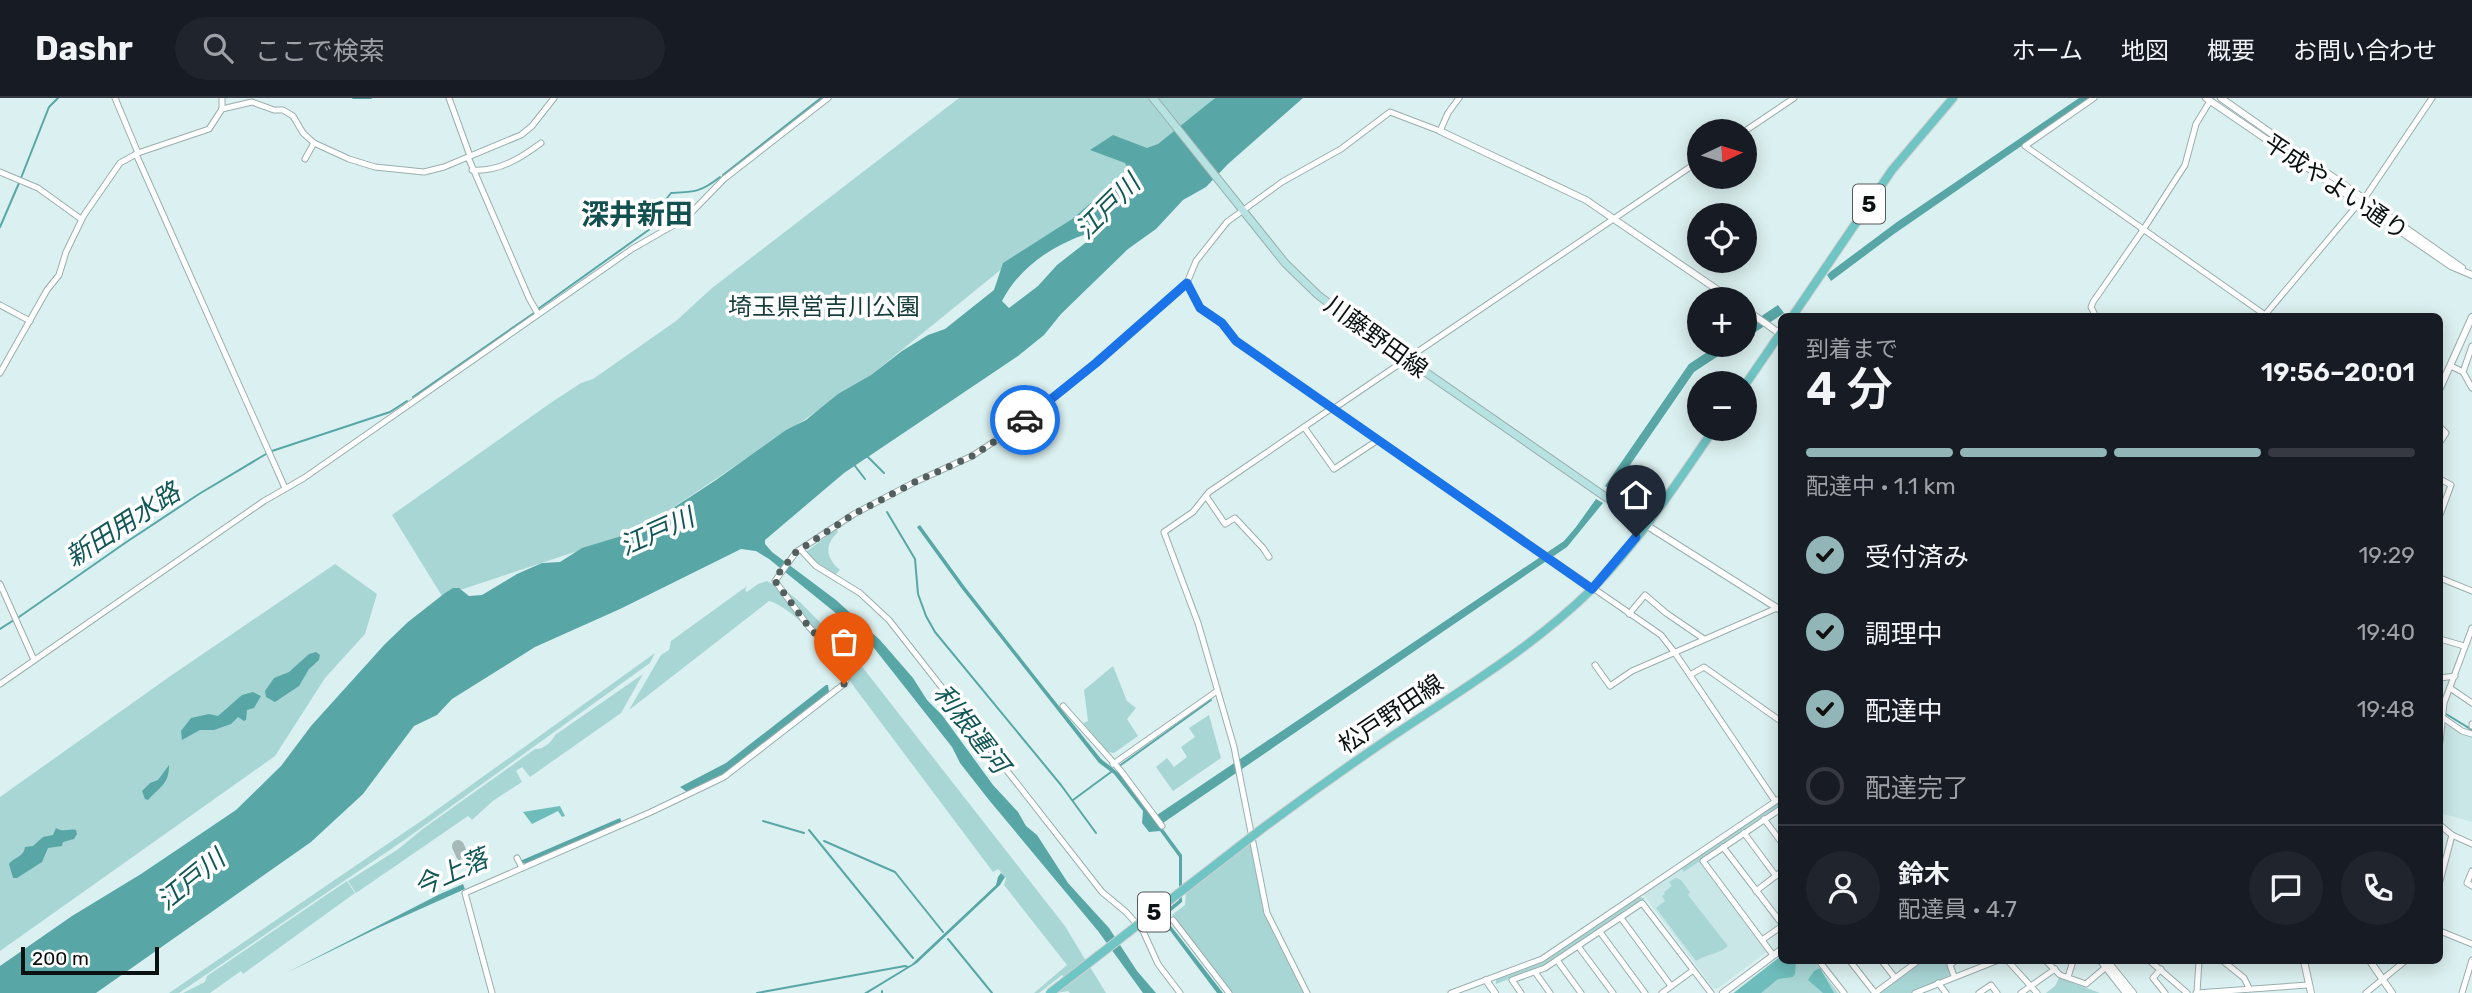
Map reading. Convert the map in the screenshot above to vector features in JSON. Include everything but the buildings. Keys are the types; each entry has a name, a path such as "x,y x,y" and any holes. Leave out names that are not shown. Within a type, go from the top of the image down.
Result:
{"main road":[{"name":"川藤野田線","path":"1153,98 1293,271 1328,303 1646,525"},
{"name":"5","path":"1795,313 1892,170 1953,98"},
{"path":"1755,371 1778,337"},
{"name":"松戸野田線","path":"1050,993 1259,831 1526,645 1592,589 1646,525 1706,441"}],"street":[{"path":"115,98 142,170 285,488"},
{"path":"0,373 47,290 59,275 81,219 120,163 137,153 209,129 222,109 222,98"},
{"path":"449,98 472,170 538,314"},
{"path":"222,109 251,102 274,110 283,110 293,116 303,133 314,143 349,159 396,170 431,172 521,135 554,98"},
{"path":"0,684 264,500 304,478 632,249 679,223 724,179 828,98"},
{"path":"1440,131 1448,113 1460,98"},
{"path":"1757,123 1794,98"},
{"path":"2094,98 2025,146 2261,313"},
{"name":"平成やよい通り","path":"2221,98 2362,201"},
{"path":"2268,313 2362,201 2432,98"},
{"path":"2094,313 2092,302 2185,165 2196,124 2208,99"},
{"name":"平成やよい通り","path":"2208,99 2470,274"},
{"path":"492,993 464,893 519,863 651,812 724,777 844,684 847,678 831,650 809,627 775,581 793,555 866,507 972,456 997,440 1096,363 1187,283 1199,257 1241,208 1341,149 1390,112 1440,131 1573,192 1714,287"},
{"path":"306,157 314,143"},
{"path":"472,170 483,170 516,161 541,143"},
{"path":"1307,993 1267,913 1237,758 1189,599 1164,532 1186,518 1206,496 1304,427 1687,170"},
{"path":"0,172 37,188 81,219"},
{"path":"1187,283 1200,308 1222,323 1229,336 1661,635 1775,801"},
{"path":"0,305 30,321"},
{"path":"2443,382 2472,317"},
{"path":"1757,318 1778,331"},
{"path":"2463,372 2472,346"},
{"path":"2451,366 2463,372 2472,388"},
{"path":"1304,427 1334,469 1378,440"},
{"path":"2443,481 2451,485 2443,502"},
{"path":"1206,496 1226,524 1235,519 1264,548 1269,557"},
{"path":"1646,525 1778,608"},
{"path":"801,550 816,566 860,593 889,620 1102,892 1143,930 1158,964 1180,993"},
{"path":"2443,579 2472,591"},
{"path":"0,584 34,660"},
{"path":"1629,614 1645,595 1704,639"},
{"path":"1595,665 1609,686 1632,671 1778,610"},
{"path":"2443,713 2472,628"},
{"path":"2443,640 2472,654"},
{"path":"1690,675 1704,667 1778,719"},
{"path":"2443,678 2455,676"},
{"path":"2450,688 2472,703"},
{"path":"1113,764 1217,691"},
{"path":"1063,706 1121,771 1163,826"},
{"path":"2443,721 2472,734"},
{"path":"1451,993 1542,959 1778,799"},
{"path":"1773,955 1703,861 1778,811"},
{"path":"1764,820 1778,838"},
{"path":"2443,828 2472,844"},
{"path":"1744,833 1776,876 1756,891"},
{"path":"2443,861 2452,835"},
{"path":"1723,847 1778,920"},
{"path":"2472,871 2467,883 2472,886"},
{"path":"1521,993 1512,980 1557,960 1642,903 1711,993"},
{"path":"1620,918 1671,986"},
{"path":"1173,920 1228,993"},
{"path":"1762,940 1778,928"},
{"path":"1600,932 1645,993"},
{"path":"2443,933 2472,944"},
{"path":"1578,946 1613,993"},
{"path":"1723,993 1778,952"},
{"path":"1557,960 1581,993"},
{"path":"2462,993 2472,960"},
{"path":"1823,964 1844,993"},
{"path":"1852,964 1875,993 1912,964"},
{"path":"1884,964 1895,978"},
{"path":"1951,964 1954,976"},
{"path":"1915,993 1988,964"},
{"path":"2011,964 2037,993"},
{"path":"2049,964 2060,975 2086,984 2107,964"},
{"path":"2067,977 2072,964"},
{"path":"2109,964 2126,993"},
{"path":"2109,964 2133,993"},
{"path":"2154,964 2187,993"},
{"path":"2199,964 2196,993 2271,990 2308,985"},
{"path":"2227,964 2244,978 2247,990"},
{"path":"2304,964 2311,993"},
{"path":"2372,964 2392,993"},
{"path":"2366,993 2375,990 2402,964"},
{"path":"2021,993 2054,969"},
{"path":"2161,970 2153,978 2165,993"},
{"path":"1662,993 1692,971"},
{"path":"1535,972 1550,993"},
{"path":"1486,980 1495,993"},
{"path":"1938,983 1946,993"},
{"path":"1979,993 1991,985 1997,993"}],"shaded area":[{"path":"2444,720 2472,736 2472,822 2443,814"},
{"path":"560,806 565,816 562,817 558,811 532,824 523,812"},
{"path":"1700,861 1768,951 1717,989 1713,988 1643,894 1681,868 1684,872"},
{"path":"1778,958 1778,964 1796,964 1793,977 1778,979 1761,993 1734,993"},
{"path":"1820,968 1834,993 1823,993 1808,980 1814,971"}],"green space":[{"name":"埼玉県営吉川公園","path":"959,98 1215,98 1072,219 1025,250 871,375 638,531 442,596 392,515 552,402 581,383 593,379 676,321 712,288"},
{"path":"836,529 838,532 830,542 828,551 840,570 835,575 806,552"},
{"path":"335,564 377,594 365,634 325,678 275,756 0,951 0,797"},
{"path":"767,581 776,586 829,652 838,667 836,670 827,651 809,630 788,611 769,601 629,710 661,655 669,650 671,641 747,586 747,592"},
{"path":"780,586 800,602 856,659 1065,926 1086,961 1065,978 1062,975 1039,993 1034,993 1067,965 1004,885 1006,878 998,869 993,872 852,684 831,649"},
{"path":"655,653 650,663 403,841 179,993 169,993 424,819"},
{"path":"1113,666 1127,701 1136,708 1127,719 1138,736 1114,753 1108,752 1083,723 1088,721 1084,690"},
{"path":"643,674 621,713 530,777 522,767 516,771 522,782 494,800 472,820 468,816 356,893 348,881 397,850 535,749 547,745 555,735"},
{"path":"1209,715 1221,758 1173,791 1156,767 1167,758 1174,767 1187,757 1181,747 1195,737 1189,728"},
{"path":"1778,802 1778,807 1684,872 1681,868"},
{"path":"1251,842 1265,913 1305,993 1231,993 1172,915 1185,905 1186,892"},
{"path":"1676,878 1681,880 1690,892 1688,895 1728,946 1724,949 1696,961 1656,908 1665,901 1662,896 1672,886 1669,882"},
{"path":"347,881 355,893 243,974 241,971 210,993 183,993 205,982 207,976"},
{"path":"1639,897 1645,898 1544,966 1510,979 1506,978 1509,979 1496,984 1496,979 1543,962"},
{"path":"1778,958 1778,964 1816,964 1838,993 1733,993"},
{"path":"1918,964 1947,964 1950,975 1911,993 1879,993"},
{"path":"1090,967 1106,993 1056,993"},
{"path":"2059,978 2100,993 2046,993 2055,986"}],"water":[{"name":"江戸川","path":"1215,98 1303,98 1206,187 1183,200 1156,229 1128,249 1061,314 1044,335 1018,356 844,473 765,540 772,552 836,600 880,640 913,678 993,785 1018,812 1026,826 1037,835 1068,883 1109,928 1137,971 1156,993 1143,993 1098,931 960,763 952,747 874,648 858,631 769,559 756,551 741,549 620,609 535,647 452,699 437,715 414,726 363,794 311,842 96,993 0,993 0,966 236,810 281,766 311,726 385,644 445,593 459,588 469,596 482,595 542,563 560,562 582,548 638,531 786,430 806,420 838,394 871,375 902,351 928,335 945,329 994,290 1003,263 1072,219 1129,170 1125,163 1090,150 1113,135 1147,148 1158,144","holes":["1086,234 1089,240 1009,308 1002,301 1027,268 1048,252"]},
{"path":"2079,98 2091,98 1894,234 1831,281 1827,275 1830,272 1897,222"},
{"path":"1778,305 1784,313 1778,313 1778,317 1757,331 1757,319"},
{"path":"1700,357 1717,357 1696,371 1687,371 1687,382 1612,491 1605,486 1689,364"},
{"path":"1596,499 1603,503 1567,547 1160,825 1182,855 1182,902 1164,917 1223,993 1217,993 1159,916 1179,900 1179,857 1160,831 1149,832 1142,823 1143,811 1114,774 1099,763 962,589 917,527 920,525 965,587 1101,759 1120,774 1154,817 1564,541"},
{"path":"316,652 320,655 319,660 309,669 299,686 275,702 266,697 265,691 274,678 289,672 309,654"},
{"path":"826,685 829,692 722,775 687,792 680,787 726,763"},
{"path":"253,692 261,696 254,708 247,710 246,720 238,717 231,724 214,730 200,730 182,740 181,731 191,718 209,714 218,716 242,695"},
{"path":"169,765 168,777 148,800 145,799 142,791 158,780"},
{"path":"620,818 622,822 527,863 520,861"},
{"path":"56,828 76,830 77,834 74,839 63,842 62,846 48,848 42,862 13,878 9,864 23,853 25,847 33,846 43,837 53,835"},
{"path":"1001,873 1005,877 1000,885 917,963 864,993 912,964 996,885"},
{"path":"463,884 465,889 286,973 440,894"}],"waterway":[{"path":"21,178 49,107 58,98"},
{"path":"353,98 371,98"},
{"name":"新田用水路","path":"723,175 821,98"},
{"name":"新田用水路","path":"538,309 650,229 656,212 671,193 697,190 720,177"},
{"path":"0,227 19,183"},
{"name":"新田用水路","path":"413,397 534,313"},
{"name":"新田用水路","path":"272,451 390,412 407,401"},
{"name":"新田用水路","path":"19,617 199,494 266,454"},
{"path":"867,456 884,473"},
{"path":"855,466 865,479"},
{"path":"887,512 915,559 918,594 935,632 1061,785 1096,833"},
{"name":"新田用水路","path":"0,629 14,620"},
{"path":"1118,767 1211,700"},
{"path":"2446,714 2472,730"},
{"path":"1073,800 1111,772"},
{"path":"763,821 804,833"},
{"path":"809,830 913,958"},
{"path":"824,841 895,872 943,932"},
{"path":"948,939 992,993"},
{"path":"757,993 908,967"}],"taxiway":[{"path":"458,846 462,855"}],"way so far":[{"path":"844,684 847,678 831,650 809,627 775,578 796,552 854,514 972,456 1025,420"}],"district":[{"name":"深井新田","path":"637,214"}],"route":[{"path":"1025,420 1096,363 1187,283 1200,308 1222,323 1229,336 1592,589 1636,537"}],"water label":[{"name":"利根運河","path":"971,729"},
{"name":"今上落","path":"451,873"}]}
